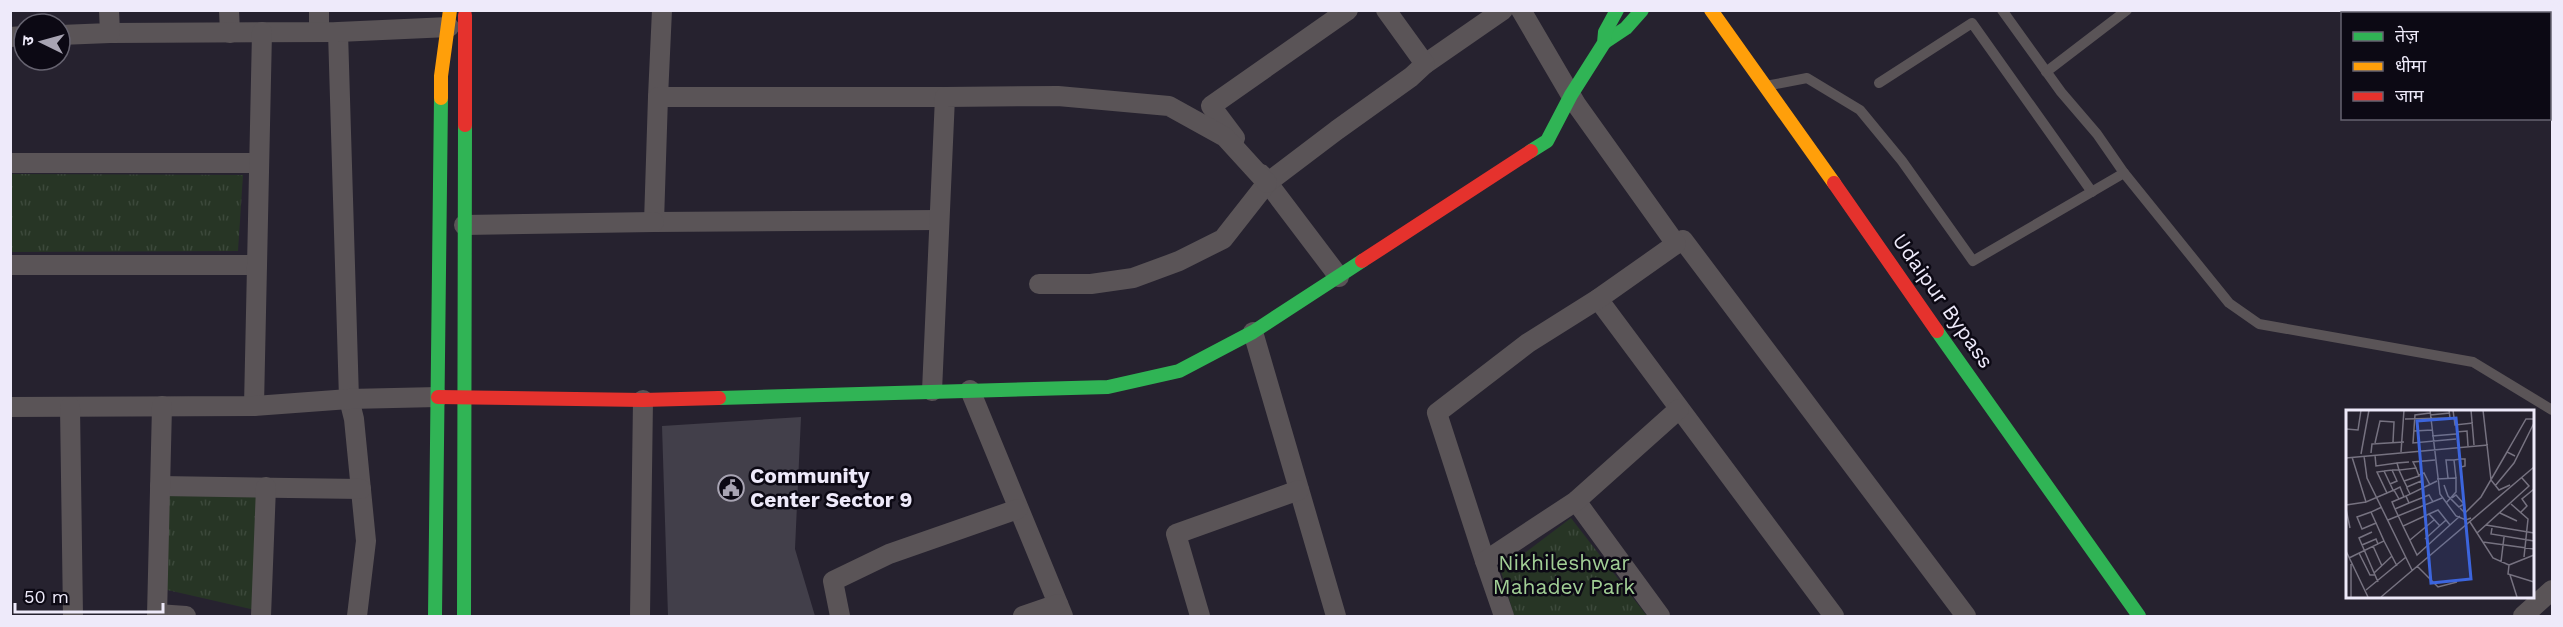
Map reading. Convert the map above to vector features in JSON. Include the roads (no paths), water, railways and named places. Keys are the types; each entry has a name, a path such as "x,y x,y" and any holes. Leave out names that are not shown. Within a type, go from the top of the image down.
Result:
{"main road":[{"path":"464,616 465,10"},
{"path":"1604,43 1605,32 1617,10"},
{"path":"438,397 643,400 1108,387 1179,371 1253,332 1547,141 1571,95 1604,43 1626,28 1642,10"},
{"name":"Udaipur Bypass","path":"1711,10 2139,616"},
{"path":"435,616 441,76 449,19"}],"street":[{"path":"110,10 110,33"},
{"path":"229,10 230,33"},
{"path":"319,10 329,32 349,399 354,419 366,541 357,616"},
{"path":"654,222 662,10"},
{"path":"1339,277 1211,106 1348,10"},
{"path":"1386,10 1425,64"},
{"path":"1039,284 1091,284 1133,278 1179,261 1223,239 1267,183 1337,129 1411,77 1425,64 1503,10"},
{"path":"1521,10 1571,95 1676,244"},
{"path":"72,35 329,32 449,19"},
{"path":"254,406 262,32"},
{"path":"658,97 1058,96 1169,106 1225,137 1267,183"},
{"path":"932,391 945,97"},
{"path":"10,163 259,163"},
{"path":"464,225 939,220"},
{"path":"1504,616 1437,413 1528,343 1598,299 1683,240 1966,616"},
{"path":"10,266 257,265"},
{"path":"1598,299 1834,616"},
{"path":"1253,332 1336,616"},
{"path":"970,390 1060,610 1023,616"},
{"path":"10,407 254,406 349,399 438,397"},
{"path":"640,616 643,400"},
{"path":"162,406 157,615 186,616"},
{"path":"70,407 73,616"},
{"path":"1485,561 1576,501 1679,409"},
{"path":"160,486 361,489"},
{"path":"261,616 266,487"},
{"path":"1200,616 1176,534 1299,490"},
{"path":"1576,501 1660,616"},
{"path":"840,616 833,581 889,554 1018,509"},
{"path":"2523,616 2553,590"}],"lane":[{"path":"2002,10 2046,72 2097,134 2124,173 2229,303 2259,324 2473,362 2553,410"},
{"path":"2046,72 2127,10"},
{"path":"1879,83 1972,22 2092,192"},
{"path":"1765,87 1807,78 1860,111 1902,161 1973,261 2124,173"}],"place":[{"name":"Community Center Sector 9","path":"731,488"}],"park label":[{"name":"Nikhileshwar Mahadev Park","path":"1564,575"}]}
